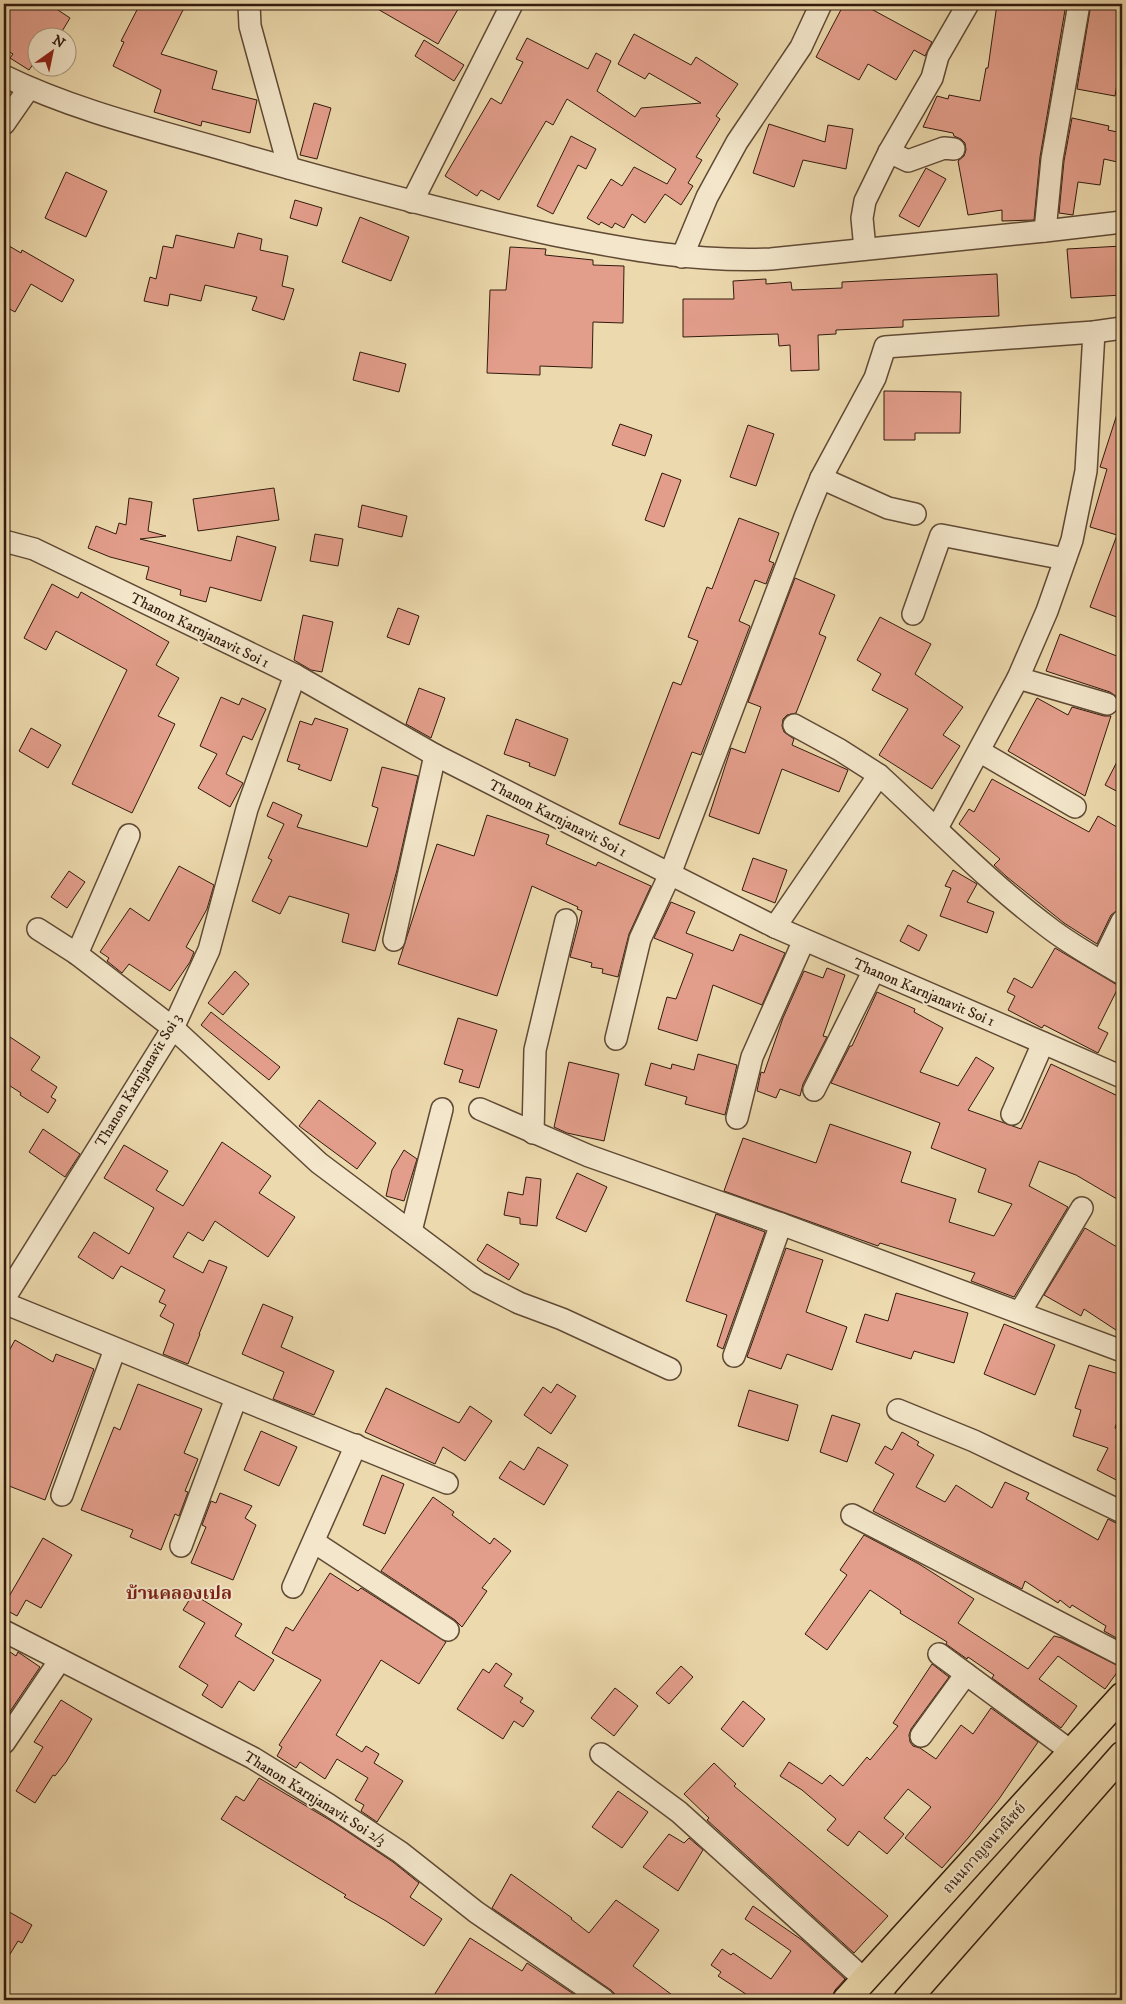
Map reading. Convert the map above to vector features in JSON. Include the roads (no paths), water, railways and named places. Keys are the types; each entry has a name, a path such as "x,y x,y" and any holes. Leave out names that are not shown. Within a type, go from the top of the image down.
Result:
{"main road":[{"name":"ถนนกาญจนวณิชย์","path":"846,2000 1122,1696"},
{"path":"906,2000 1122,1755"}],"street":[{"path":"250,4 250,26 290,168"},
{"path":"412,202 512,4"},
{"path":"682,257 707,197 737,142 802,47 821,4"},
{"path":"865,249 862,210 872,186 889,152 932,78 938,56 968,4"},
{"path":"1045,232 1052,159 1079,4"},
{"path":"4,76 28,88 96,112 412,202 507,225 631,250 682,257 734,260 772,259 1045,232 1122,222"},
{"path":"4,124 28,88"},
{"path":"889,152 908,161 944,148 954,149"},
{"path":"616,1039 640,939 670,874 821,478 875,378 885,346 1094,332 1122,328"},
{"path":"937,828 1018,678 1047,611 1072,540 1086,471 1094,332"},
{"path":"821,478 888,508 915,514"},
{"path":"913,614 941,536 1065,559"},
{"name":"Thanon Karnjanavit Soi 1","path":"4,540 34,549 295,675 435,755 775,927 1122,1077"},
{"name":"Thanon Karnjanavit Soi 3","path":"4,1301 173,1028 209,950 246,808 295,675"},
{"path":"1018,678 1108,704"},
{"path":"794,725 840,750 879,775 1031,914 1050,929 1122,974"},
{"path":"978,750 1075,807"},
{"path":"394,940 435,755"},
{"path":"775,927 879,775"},
{"path":"77,954 129,835"},
{"path":"534,1133 535,1050 566,920"},
{"path":"1102,962 1122,921"},
{"path":"38,928 77,954 173,1028 319,1163 478,1282 519,1303 562,1319 670,1369"},
{"path":"737,1118 752,1057 804,940"},
{"path":"814,1090 874,970"},
{"path":"1012,1114 1043,1043"},
{"path":"411,1231 442,1109"},
{"path":"480,1109 588,1156 781,1224 1020,1312 1122,1352"},
{"path":"1020,1312 1082,1208"},
{"path":"734,1356 781,1224"},
{"path":"4,1301 116,1349 447,1483"},
{"path":"62,1495 116,1349"},
{"path":"181,1546 236,1398"},
{"path":"898,1410 990,1449 1122,1512"},
{"path":"293,1587 356,1445"},
{"path":"852,1515 1122,1654"},
{"path":"314,1542 448,1630"},
{"name":"Thanon Karnjanavit Soi 2/3","path":"4,1631 253,1758 400,1852 476,1912 604,2000"},
{"path":"939,1654 1072,1752"},
{"path":"4,1743 60,1660"},
{"path":"921,1736 966,1674"},
{"path":"601,1754 679,1812 865,1980"}],"district":[{"name":"บ้านคลองเปล","path":"179,1593"}]}
